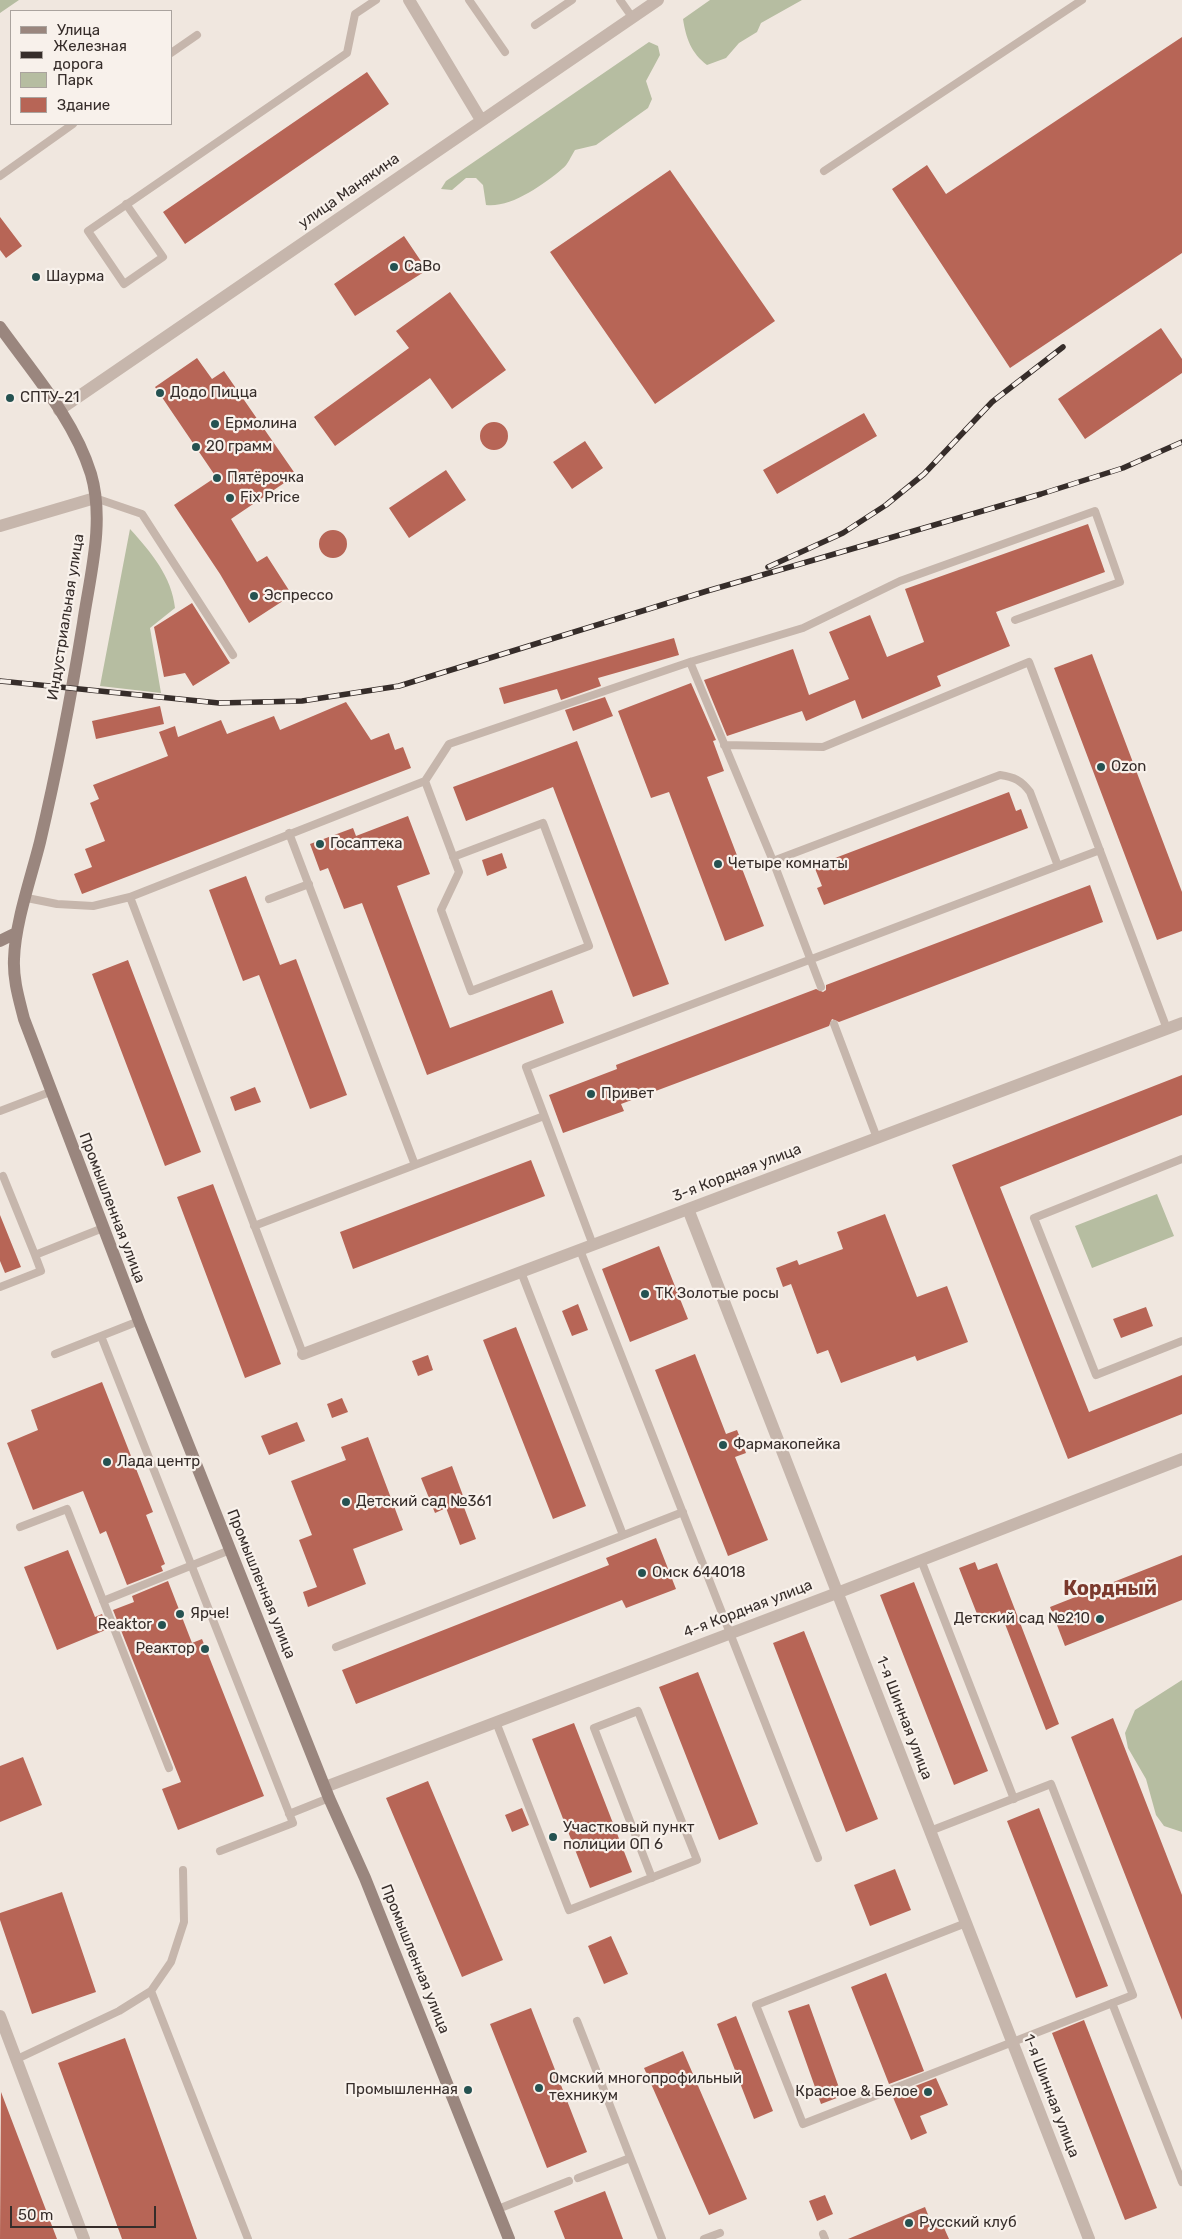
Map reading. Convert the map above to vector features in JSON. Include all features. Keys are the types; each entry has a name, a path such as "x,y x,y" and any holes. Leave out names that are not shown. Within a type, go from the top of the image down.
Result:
{"main road":[{"name":"Индустриальная улица","path":"0,327 59,410 77,441 91,474 97,531 72,687 48,810 16,933"},
{"path":"0,941 16,933"},
{"name":"Промышленная улица","path":"16,933 14,961 16,988 24,1019 50,1092 230,1550 327,1792 365,1878 509,2239"}],"street":[{"path":"409,0 481,120"},
{"name":"улица Манякина","path":"59,410 138,358 481,120 658,0"},
{"path":"0,526 95,498"},
{"name":"3-я Кордная улица","path":"303,1354 1182,1023"},
{"name":"1-я Шинная улица","path":"688,1209 1089,2239"},
{"name":"4-я Кордная улица","path":"327,1792 496,1722 837,1593 1182,1459"},
{"path":"0,2016 84,2239"}],"lane":[{"path":"126,204 163,258 124,284 88,231 126,204 346,53 355,14 376,0"},
{"path":"469,0 505,52"},
{"path":"535,25 572,0"},
{"path":"620,0 632,17"},
{"path":"824,171 1082,0"},
{"path":"172,52 197,35"},
{"path":"0,176 72,125"},
{"path":"95,498 142,514 232,655"},
{"path":"26,898 57,904 94,906 130,897 425,781 449,744 690,662 803,628 900,581 1095,511 1120,582 1014,620"},
{"path":"690,662 773,861 820,987"},
{"path":"724,745 823,747 1029,662 1168,1029"},
{"path":"773,861 1000,775 1018,780 1030,792 1058,866"},
{"path":"425,781 453,857 459,872 441,910 471,991 589,946 543,823 453,857"},
{"path":"290,833 415,1165"},
{"path":"593,1245 526,1067 1100,850"},
{"path":"269,899 309,884"},
{"path":"130,897 303,1354"},
{"path":"834,1024 877,1138"},
{"path":"0,1112 50,1092"},
{"path":"254,1226 544,1116"},
{"path":"1182,1159 1034,1218 1096,1374 1182,1340"},
{"path":"0,1287 41,1271 3,1176"},
{"path":"35,1255 103,1228"},
{"path":"580,1250 818,1858"},
{"path":"520,1272 623,1535"},
{"path":"55,1354 139,1322"},
{"path":"101,1336 293,1823 220,1851"},
{"path":"20,1527 67,1509 169,1768"},
{"path":"336,1647 683,1512"},
{"path":"103,1600 230,1550"},
{"path":"921,1560 1014,1799"},
{"path":"496,1722 569,1910 652,1878 697,1860 638,1711 594,1728 652,1878"},
{"path":"930,1831 1051,1784 1133,1995 803,2124 756,2005 966,1923"},
{"path":"289,1814 327,1792"},
{"path":"17,2059 119,2011 151,1991 171,1962 184,1922 183,1870"},
{"path":"151,1991 248,2239"},
{"path":"1112,2003 1182,2182"},
{"path":"577,2021 662,2239"},
{"path":"578,2178 630,2158"},
{"path":"498,2209 569,2181"},
{"path":"704,2239 720,2233"}],"green space":[{"path":"0,0 19,0 0,13"},
{"path":"710,0 802,0 761,23 757,32 739,43 726,58 707,65 690,45 683,19"},
{"path":"649,42 658,46 660,55 646,81 652,99 648,108 596,145 575,150 568,163 546,182 516,199 496,205 486,205 483,185 476,178 466,178 452,190 441,189 446,181"},
{"path":"130,529 165,575 173,597 175,608 150,628 161,693 100,686"},
{"path":"1157,1194 1174,1236 1092,1268 1075,1226"},
{"path":"1182,1680 1182,1832 1164,1826 1156,1815 1146,1779 1128,1748 1125,1733 1135,1710"}],"building":[{"path":"1182,37 1182,253 1010,368 892,189 927,165 946,194"},
{"path":"367,72 389,104 185,244 163,212"},
{"path":"670,170 775,321 655,404 550,252"},
{"path":"0,217 22,246 6,258 0,250"},
{"name":"СаВо","path":"404,236 427,270 355,316 334,284"},
{"path":"450,292 506,370 452,409 430,378 335,446 314,417 409,348 396,331"},
{"path":"1161,328 1182,359 1182,373 1085,439 1058,399"},
{"path":"197,358 212,379 224,371 296,475 231,519 257,562 267,556 292,595 249,623 220,574 174,505 216,477 155,387"},
{"path":"864,413 877,436 777,494 763,470"},
{"path":"494,422 504,426 508,436 504,446 494,450 484,446 480,436 484,426"},
{"path":"585,441 603,468 572,489 553,462"},
{"path":"446,470 466,500 409,538 389,508"},
{"path":"1088,524 1105,572 996,612 1010,646 937,676 941,686 862,719 855,700 806,721 802,711 727,736 704,680 793,649 809,695 849,679 829,632 870,615 887,657 924,642 905,589"},
{"path":"333,530 343,534 347,544 343,554 333,558 323,554 319,544 323,534"},
{"path":"192,603 230,663 193,686 185,673 164,677 154,627"},
{"path":"674,638 679,655 598,678 601,686 561,700 557,689 504,704 499,688"},
{"path":"1092,654 1182,892 1182,931 1157,940 1054,668"},
{"path":"691,683 716,740 713,741 724,771 707,777 764,926 725,941 669,792 651,798 618,711"},
{"path":"605,697 613,716 573,731 565,710"},
{"path":"346,702 371,740 389,733 395,750 403,747 411,768 82,894 74,874 92,867 85,849 105,841 90,803 99,799 93,785 168,756 159,732 175,726 178,737 221,720 227,734 274,716 280,730"},
{"path":"160,706 164,724 96,739 92,721"},
{"path":"577,741 669,984 633,997 553,787 466,821 453,787"},
{"path":"1009,792 1016,811 1021,809 1028,828 824,905 817,888 822,886 814,866"},
{"path":"408,816 430,874 397,886 450,1028 552,990 564,1023 427,1075 362,903 344,909 328,868 320,871 310,844 353,828 356,836"},
{"path":"502,853 507,868 487,876 482,860"},
{"path":"246,876 280,965 296,959 347,1095 310,1109 259,975 243,981 209,890"},
{"path":"1090,885 1103,922 839,1022 832,1019 829,1026 621,1104 624,1111 563,1133 549,1095 617,1069 616,1065 816,989 823,992 826,990 826,985"},
{"path":"128,960 201,1152 165,1166 92,974"},
{"path":"1182,1075 1182,1115 1000,1187 1089,1412 1182,1375 1182,1414 1068,1459 952,1165"},
{"path":"255,1087 261,1102 235,1111 230,1097"},
{"path":"531,1160 545,1196 353,1269 340,1232"},
{"path":"213,1184 281,1364 245,1378 177,1197"},
{"path":"885,1214 917,1297 947,1286 968,1342 917,1361 915,1356 841,1383 828,1350 817,1354 791,1284 783,1287 776,1268 797,1260 799,1265 843,1249 837,1232"},
{"path":"0,1215 21,1267 5,1273 0,1261"},
{"name":"ТК Золотые росы","path":"659,1246 688,1319 630,1342 602,1269"},
{"path":"578,1304 588,1330 572,1336 562,1311"},
{"path":"1146,1307 1153,1326 1121,1338 1113,1319"},
{"path":"516,1327 586,1506 553,1519 483,1340"},
{"path":"695,1354 726,1434 737,1430 746,1453 735,1457 768,1540 728,1556 655,1370"},
{"path":"428,1355 433,1370 418,1376 412,1361"},
{"path":"102,1382 153,1512 146,1515 165,1564 161,1566 163,1571 127,1585 106,1531 100,1534 83,1491 33,1510 7,1443 38,1430 31,1410"},
{"path":"342,1398 348,1412 332,1418 327,1404"},
{"path":"297,1422 305,1441 269,1455 261,1436"},
{"name":"Детский сад №361","path":"368,1437 403,1530 353,1549 366,1584 308,1607 303,1592 317,1587 299,1540 312,1535 291,1481 346,1460 341,1447"},
{"path":"452,1466 465,1501 462,1502 476,1539 460,1545 446,1508 435,1513 421,1478"},
{"path":"656,1538 676,1589 626,1608 622,1600 356,1704 342,1670 609,1565 606,1558"},
{"path":"68,1550 95,1617 102,1614 108,1629 57,1650 24,1567"},
{"path":"1182,1555 1182,1600 1065,1646 1050,1607"},
{"path":"975,1562 978,1570 997,1563 1059,1724 1046,1730 1000,1611 979,1619 959,1568"},
{"path":"168,1581 192,1643 202,1639 264,1796 178,1830 162,1789 181,1782 113,1610 134,1602 132,1596"},
{"path":"914,1582 988,1771 954,1785 880,1595"},
{"path":"804,1631 878,1819 846,1832 773,1643"},
{"path":"698,1672 758,1824 719,1840 659,1687"},
{"path":"1113,1718 1182,1895 1182,2020 1071,1737"},
{"path":"574,1723 632,1872 590,1888 532,1739"},
{"path":"23,1757 42,1805 0,1822 0,1766"},
{"path":"428,1781 503,1960 462,1977 386,1798"},
{"path":"522,1808 529,1825 512,1832 505,1815"},
{"path":"1039,1808 1108,1986 1076,1998 1007,1821"},
{"path":"895,1869 911,1910 870,1926 854,1885"},
{"path":"62,1892 96,1992 32,2014 0,1920 0,1913"},
{"path":"611,1936 628,1974 604,1984 588,1946"},
{"path":"886,1973 924,2071 889,2084 851,1987"},
{"path":"809,2004 842,2096 821,2104 788,2011"},
{"name":"Омский многопрофильный техникум","path":"531,2008 587,2152 547,2168 490,2024"},
{"path":"736,2016 773,2111 754,2119 717,2024"},
{"path":"1084,2020 1157,2208 1125,2220 1052,2033"},
{"path":"125,2038 197,2239 122,2239 58,2063"},
{"path":"683,2051 747,2199 709,2215 644,2068"},
{"path":"936,2078 948,2105 920,2116 927,2133 911,2140 892,2095"},
{"path":"1,2092 57,2239 0,2239"},
{"path":"605,2191 623,2239 565,2239 554,2211"},
{"path":"825,2195 833,2214 817,2221 809,2201"},
{"name":"Русский клуб","path":"925,2207 932,2225 941,2221 949,2239 848,2239"}],"railway":[{"path":"768,567 843,533 886,505 924,474 992,402 1063,347"},
{"path":"0,681 219,703 302,701 399,686 707,591 1041,494 1123,468 1182,442"}],"place":[{"name":"СаВо","path":"394,267"},
{"name":"Шаурма","path":"36,277"},
{"name":"Додо Пицца","path":"160,393"},
{"name":"СПТУ-21","path":"10,398"},
{"name":"Ермолина","path":"215,424"},
{"name":"20 грамм","path":"196,447"},
{"name":"Пятёрочка","path":"217,478"},
{"name":"Fix Price","path":"230,498"},
{"name":"Эспрессо","path":"254,596"},
{"name":"Ozon","path":"1101,767"},
{"name":"Госаптека","path":"320,844"},
{"name":"Четыре комнаты","path":"718,864"},
{"name":"Привет","path":"591,1094"},
{"name":"ТК Золотые росы","path":"645,1294"},
{"name":"Фармакопейка","path":"723,1445"},
{"name":"Лада центр","path":"107,1462"},
{"name":"Детский сад №361","path":"346,1502"},
{"name":"Омск 644018","path":"642,1573"},
{"name":"Ярче!","path":"180,1614"},
{"name":"Детский сад №210","path":"1100,1619"},
{"name":"Reaktor","path":"162,1625"},
{"name":"Реактор","path":"205,1649"},
{"name":"Участковый пункт полиции ОП 6","path":"553,1837"},
{"name":"Омский многопрофильный техникум","path":"539,2088"},
{"name":"Промышленная","path":"468,2090"},
{"name":"Красное & Белое","path":"928,2092"},
{"name":"Русский клуб","path":"909,2223"}],"district":[{"name":"Кордный","path":"1110,1589"}]}
